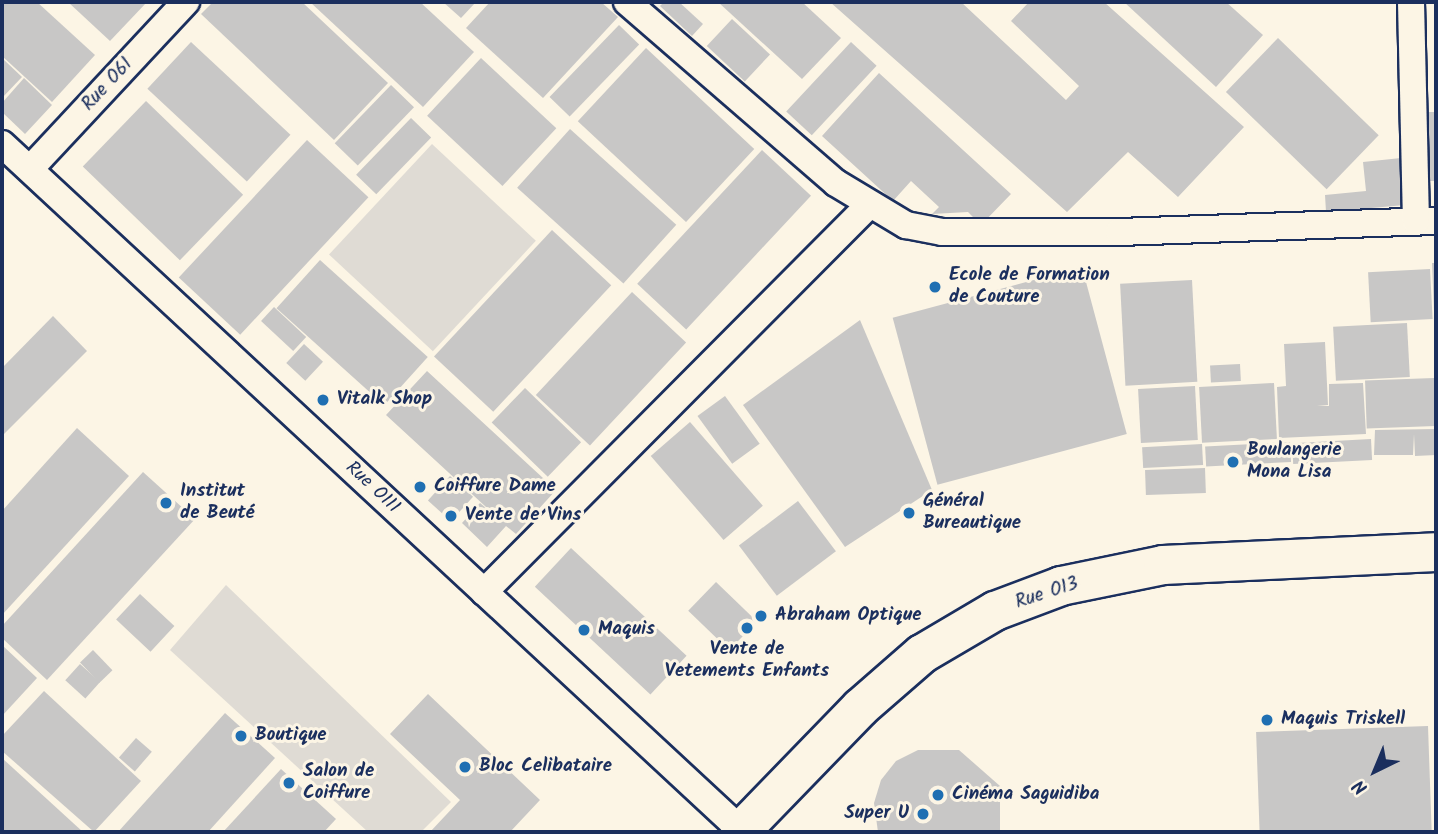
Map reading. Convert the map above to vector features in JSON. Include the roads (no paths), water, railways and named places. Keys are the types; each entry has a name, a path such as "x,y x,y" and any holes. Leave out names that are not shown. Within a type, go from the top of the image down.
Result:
{"main road":[{"name":"Rue O13","path":"741,832 860,708 922,654 995,611 1061,586 1163,565 1436,552"}],"street":[{"name":"Rue O61","path":"30,169 186,2"},
{"path":"627,2 795,149 868,206 906,225 942,232 1119,232 1426,221 1411,2"},
{"name":"Rue O111","path":"2,144 741,832"},
{"path":"484,592 868,206"}],"place":[{"name":"Ecole de Formation de Couture","path":"935,287"},
{"name":"Vitalk Shop","path":"323,400"},
{"name":"Boulangerie Mona Lisa","path":"1233,462"},
{"name":"Coiffure Dame","path":"420,487"},
{"name":"Institut de Beuté","path":"166,503"},
{"name":"Général Bureautique","path":"909,513"},
{"name":"Vente de Vins","path":"451,516"},
{"name":"Abraham Optique","path":"761,616"},
{"name":"Vente de Vetements Enfants","path":"747,628"},
{"name":"Maquis","path":"584,630"},
{"name":"Maquis Triskell","path":"1267,720"},
{"name":"Boutique","path":"241,736"},
{"name":"Bloc Celibataire","path":"465,767"},
{"name":"Salon de Coiffure","path":"289,783"},
{"name":"Cinéma Saguidiba","path":"938,795"},
{"name":"Super U","path":"923,814"}]}
